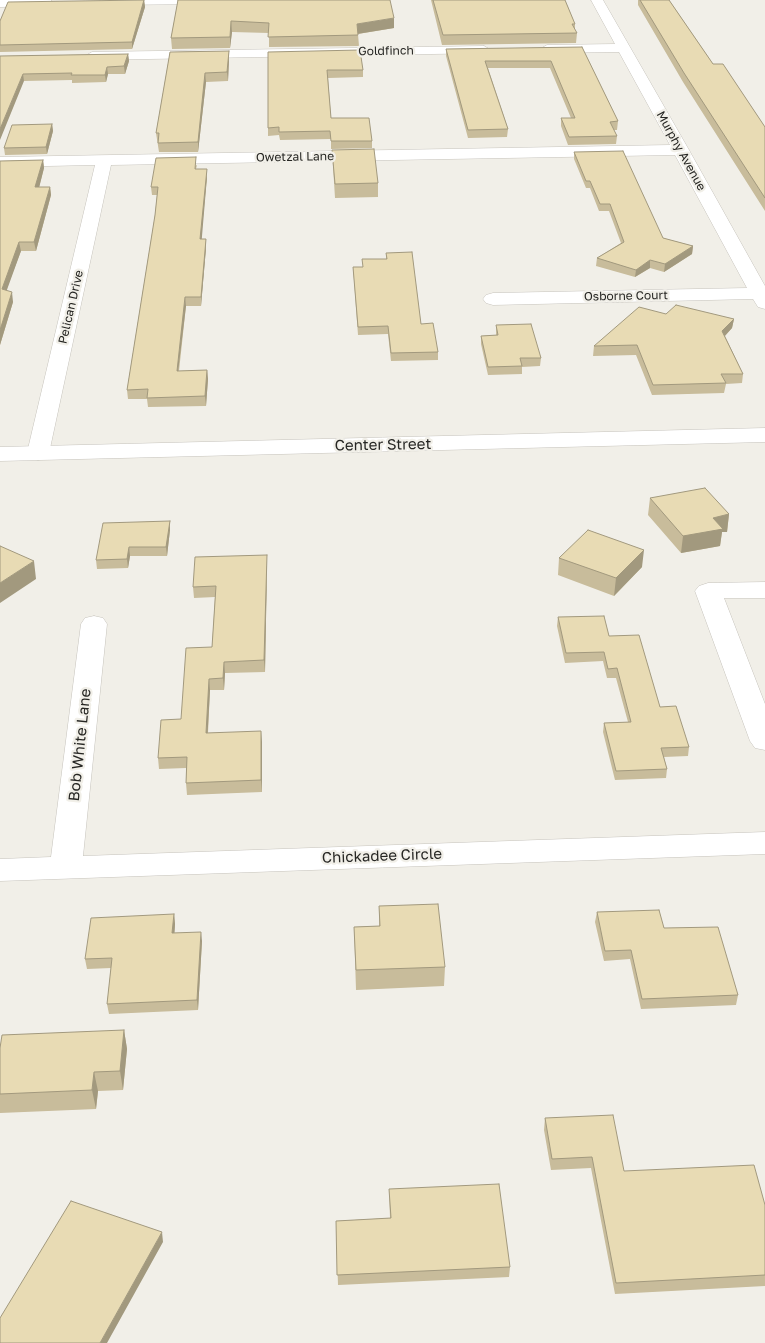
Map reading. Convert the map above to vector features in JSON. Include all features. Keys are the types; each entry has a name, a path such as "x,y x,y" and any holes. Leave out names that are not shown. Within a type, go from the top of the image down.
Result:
{"street":[{"path":"96,2 211,0"},
{"name":"Murphy Avenue","path":"597,0 762,298"},
{"path":"0,3 58,2"},
{"path":"534,49 623,48"},
{"name":"Goldfinch","path":"79,56 494,50"},
{"name":"Owetzal Lane","path":"0,162 681,150"},
{"name":"Pelican Drive","path":"38,453 104,160"},
{"name":"Osborne Court","path":"493,299 762,298"},
{"name":"Center Street","path":"0,454 765,435"},
{"path":"765,590 708,591 765,741"},
{"name":"Bob White Lane","path":"66,867 94,624"},
{"name":"Chickadee Circle","path":"0,870 765,843"}],"building":[{"path":"144,0 132,42 0,45 0,21 8,2"},
{"path":"178,0 390,0 394,18 357,24 358,35 268,37 269,23 231,21 230,37 171,38"},
{"path":"433,0 565,0 575,24 572,24 577,33 443,35"},
{"path":"640,0 669,0 713,64 723,64 765,127 765,198 684,73"},
{"path":"582,47 618,121 610,122 617,136 569,137 561,118 575,118 551,61 485,61 508,129 468,130 446,49"},
{"path":"360,50 363,70 327,70 331,118 369,118 372,141 331,141 330,131 279,132 279,127 268,128 268,52"},
{"path":"229,51 227,72 205,73 198,142 158,143 159,133 156,133 170,52"},
{"path":"128,54 124,66 107,67 105,75 71,75 72,73 23,74 0,129 0,56"},
{"path":"52,124 46,147 4,148 12,125"},
{"path":"374,149 378,183 335,184 332,150"},
{"path":"623,151 663,238 693,246 665,264 650,260 636,270 597,258 624,242 610,204 600,204 590,181 586,181 574,152"},
{"path":"196,157 195,169 207,169 200,239 206,239 201,297 185,297 177,371 207,370 205,396 147,398 148,389 127,390 155,215 158,187 151,187 156,158"},
{"path":"43,160 35,187 50,187 34,242 19,242 2,289 12,292 0,330 0,161"},
{"path":"412,252 421,324 433,323 438,352 391,353 388,326 358,327 353,267 363,267 362,259 387,259 386,253"},
{"path":"676,305 734,319 722,331 743,374 721,374 726,383 653,385 637,345 594,346 639,307 666,314"},
{"path":"531,324 541,358 520,358 522,366 488,367 481,336 498,335 496,325"},
{"path":"705,488 729,514 713,518 723,529 683,536 650,498"},
{"path":"170,521 166,547 129,547 127,559 96,560 103,523"},
{"path":"588,530 644,550 616,578 559,558"},
{"path":"0,546 34,561 0,583"},
{"path":"267,555 264,660 224,662 223,678 209,679 206,733 261,731 261,780 186,783 187,757 158,758 161,720 181,719 186,648 212,647 216,586 193,587 195,557"},
{"path":"604,616 609,636 639,635 660,707 676,706 689,747 661,748 667,769 616,771 604,723 631,722 617,668 608,669 604,652 566,653 558,617"},
{"path":"438,904 445,967 356,970 354,927 380,926 379,906"},
{"path":"659,910 664,928 718,927 738,995 642,999 631,950 605,951 597,912"},
{"path":"174,914 172,933 201,932 197,1000 107,1004 112,958 85,959 91,918"},
{"path":"124,1030 120,1071 94,1072 92,1090 0,1094 0,1048 2,1035"},
{"path":"613,1115 624,1171 754,1165 765,1205 765,1275 616,1283 592,1157 552,1159 545,1118"},
{"path":"499,1184 510,1267 337,1275 336,1221 391,1218 389,1189"},
{"path":"71,1201 162,1232 100,1343 0,1343 0,1318"}]}
